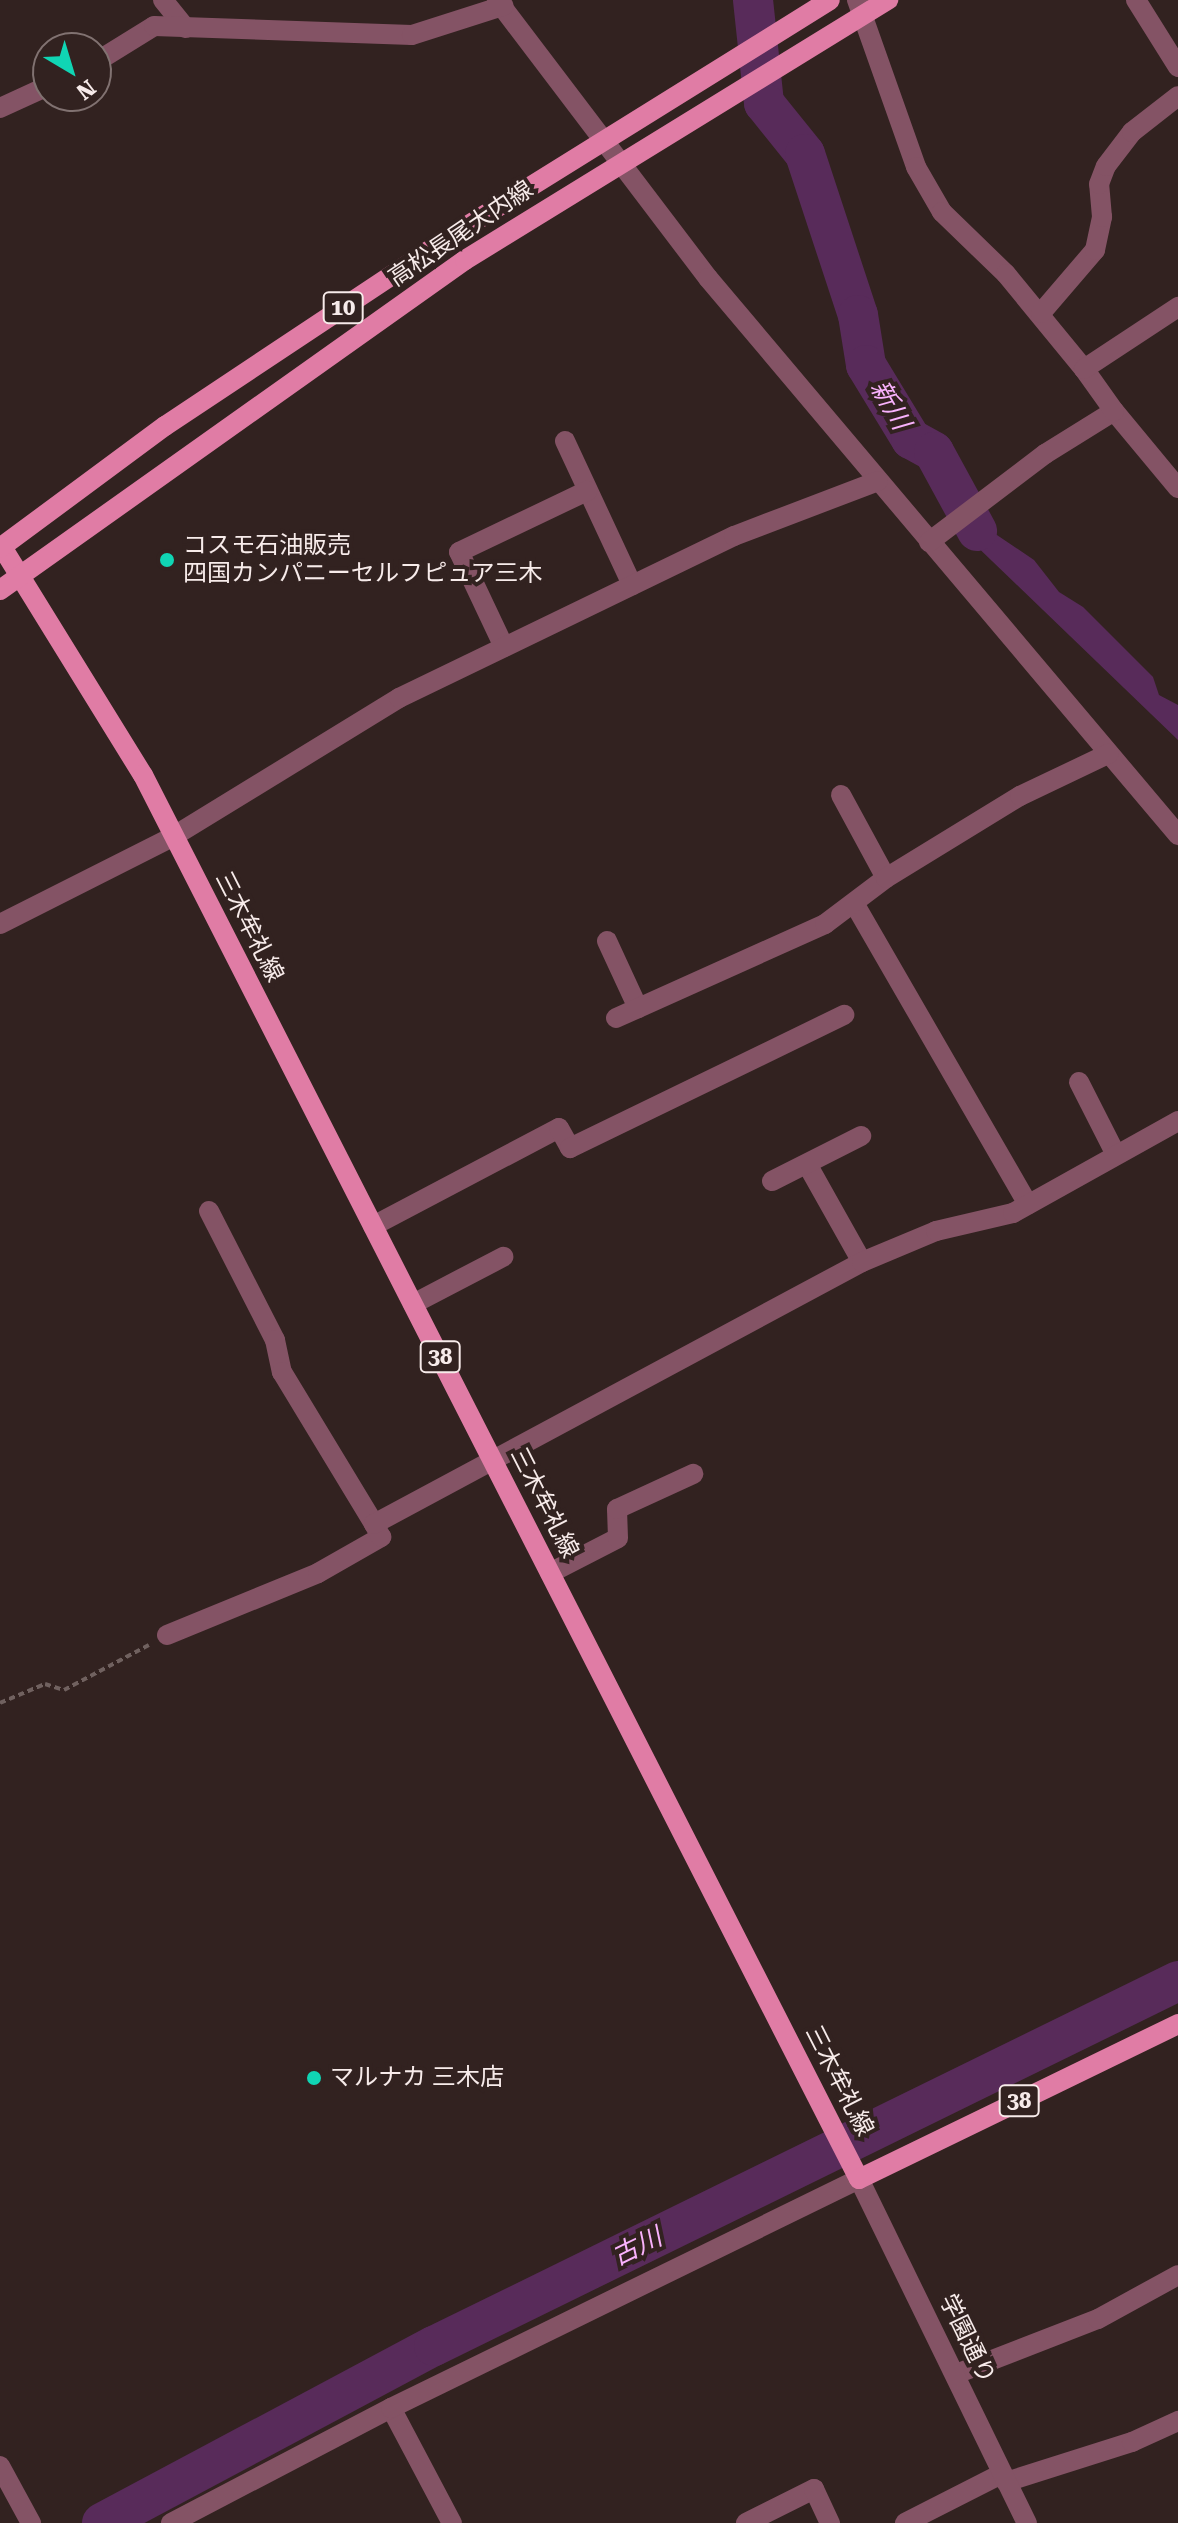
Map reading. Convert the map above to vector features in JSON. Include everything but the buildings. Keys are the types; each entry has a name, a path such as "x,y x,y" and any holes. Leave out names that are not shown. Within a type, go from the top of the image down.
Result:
{"main road":[{"name":"高松長尾大内線","path":"1,546 165,426 600,141 830,0"},
{"name":"高松長尾大内線","path":"0,590 329,354 617,163 818,42 860,7 888,0"},
{"name":"三木牟礼線","path":"1,546 143,775 859,2179"},
{"name":"38","path":"859,2179 1178,2024"}],"street":[{"path":"163,0 186,28"},
{"path":"1136,0 1178,67"},
{"path":"112,52 154,26 412,35 500,3 617,163 878,481 1178,835"},
{"path":"860,7 916,167 936,201 1041,313 1114,411 1178,488"},
{"path":"0,108 32,93"},
{"path":"1041,313 1095,250 1102,217 1099,184 1106,166 1132,132 1178,96"},
{"path":"1084,369 1178,307"},
{"path":"929,542 1045,454 1114,411"},
{"path":"565,441 632,585"},
{"path":"0,924 174,836 399,698 734,536 878,481"},
{"path":"504,647 459,552 587,491"},
{"path":"616,1018 825,924 886,878 1020,796 1108,754"},
{"path":"841,795 886,878"},
{"path":"854,903 1028,1204"},
{"path":"607,941 638,1008"},
{"path":"373,1226 559,1128 570,1148 844,1015"},
{"path":"1079,1082 1115,1153"},
{"path":"374,1524 862,1262 936,1231 1028,1204 1115,1153 1178,1121"},
{"path":"772,1181 861,1136"},
{"path":"807,1164 862,1262"},
{"path":"167,1635 318,1573 381,1537 282,1372 275,1340 209,1211"},
{"path":"413,1304 503,1257"},
{"path":"550,1573 618,1538 617,1509 693,1474"},
{"path":"171,2523 391,2408 859,2179"},
{"name":"学園通り","path":"859,2179 1027,2523"},
{"path":"956,2374 1098,2319 1178,2275"},
{"path":"391,2408 452,2523"},
{"path":"905,2523 1004,2478 1132,2442 1178,2421"},
{"path":"0,2466 31,2523"},
{"path":"746,2523 814,2489 830,2523"}],"path":[{"path":"0,1703 45,1684 64,1690 167,1635"}],"shaded area":[{"path":"951,482 991,531 1034,560 1059,592 1083,607 1153,677 1159,695 1178,705 1178,740 966,536 938,491"}],"waterway":[{"name":"新川","path":"753,0 764,103 805,154 858,315 866,365 911,439 934,452 977,531"},
{"name":"古川","path":"102,2523 434,2346 1178,1981"}],"place":[{"name":"コスモ石油販売 四国カンパニーセルフピュア三木","path":"167,560"},
{"name":"マルナカ 三木店","path":"314,2078"}]}
